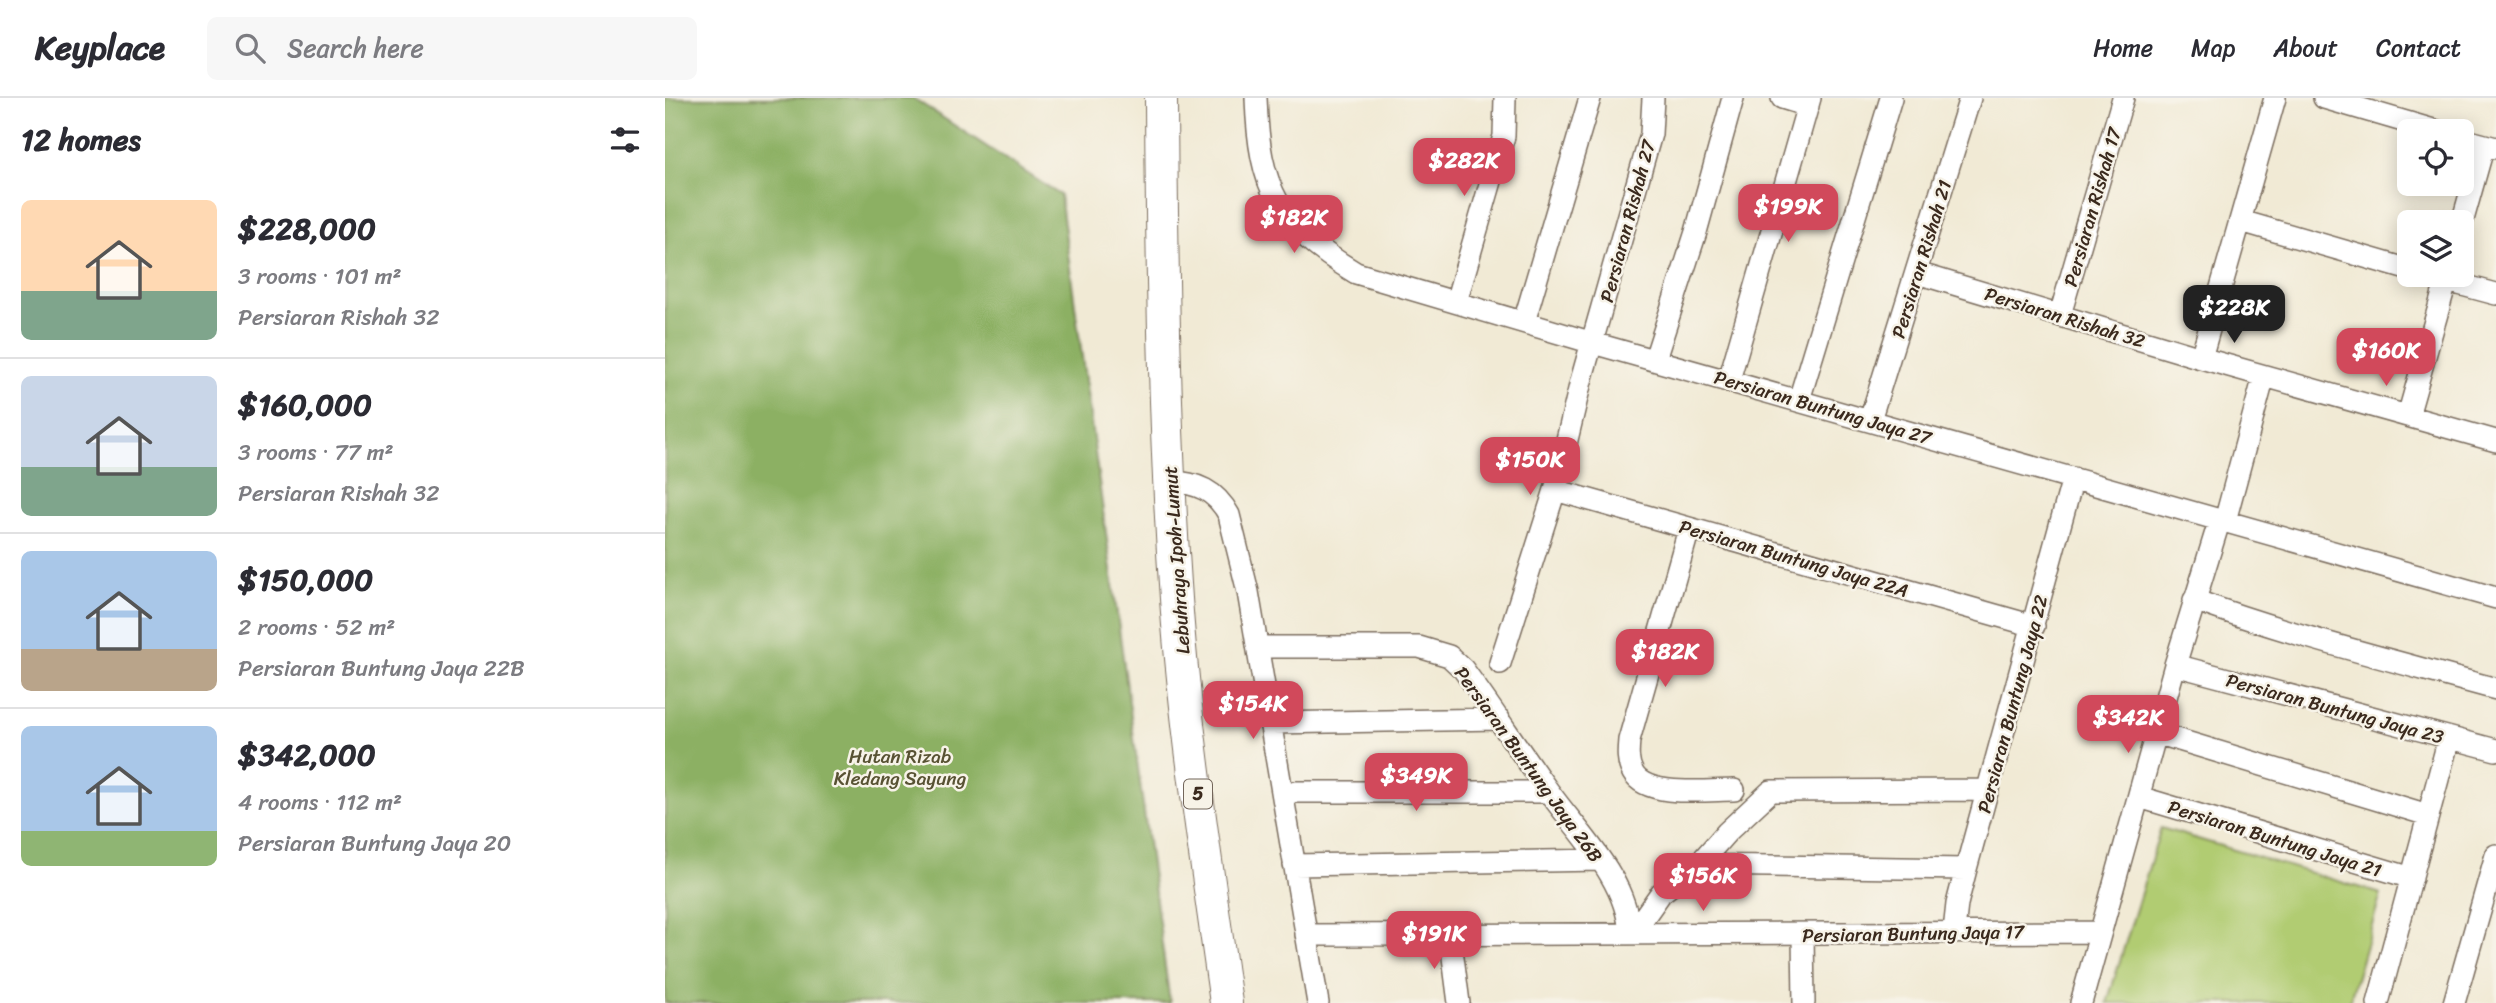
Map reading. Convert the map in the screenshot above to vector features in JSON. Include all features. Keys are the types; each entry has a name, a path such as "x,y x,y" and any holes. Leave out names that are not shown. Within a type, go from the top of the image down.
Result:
{"highway":[{"name":"Lebuhraya Ipoh-Lumut","path":"1161,98 1163,329 1175,585 1195,772 1226,1003"},
{"name":"Lebuhraya Ipoh-Lumut","path":"1161,199 1168,98"}],"street":[{"name":"Persiaran Buntung Jaya 27","path":"1256,98 1257,130 1267,175 1281,209 1297,230 1325,254 1356,273 1593,343 2495,595"},
{"path":"1456,302 1504,136 1505,98"},
{"path":"1524,322 1590,98"},
{"name":"Persiaran Rishah 27","path":"1500,663 1555,490 1581,381 1651,134 1653,98"},
{"path":"1655,359 1696,232 1733,98"},
{"path":"1729,380 1809,102 1782,98"},
{"path":"1799,400 1891,98"},
{"name":"Persiaran Rishah 21","path":"1870,420 1970,98"},
{"name":"Persiaran Rishah 17","path":"2060,315 2123,98"},
{"path":"2201,358 2275,98"},
{"path":"2324,98 2397,119"},
{"path":"2467,210 2490,147"},
{"path":"2241,221 2397,266"},
{"name":"Persiaran Rishah 32","path":"1917,274 2496,442"},
{"path":"2408,415 2444,287"},
{"path":"2474,287 2496,294"},
{"path":"2081,1003 2175,665 2222,520 2264,376"},
{"name":"Persiaran Buntung Jaya 22","path":"1954,932 1966,869 2074,478"},
{"path":"1170,482 1196,484 1204,488 1224,505 1229,515 1248,592 1272,723 1318,1003"},
{"name":"Persiaran Buntung Jaya 22A","path":"1555,490 2034,626"},
{"path":"1689,529 1629,740 1628,759 1634,774 1646,786 1663,790 1734,790"},
{"path":"2194,600 2312,639 2496,689"},
{"name":"Persiaran Buntung Jaya 26B","path":"1258,647 1419,647 1449,656 1463,669 1549,792 1601,860 1637,934"},
{"name":"Persiaran Buntung Jaya 23","path":"2175,665 2496,750"},
{"path":"1272,723 1499,719"},
{"path":"2156,733 2428,815"},
{"path":"2378,1003 2449,738"},
{"path":"1637,934 1648,909 1661,893 1698,865 1727,832 1771,791 1988,790"},
{"path":"1282,792 1549,792"},
{"name":"Persiaran Buntung Jaya 21","path":"2139,797 2411,878"},
{"path":"2454,1003 2496,855"},
{"path":"1294,865 1601,860"},
{"path":"1698,865 1966,869"},
{"name":"Persiaran Buntung Jaya 17","path":"1306,935 2099,932"},
{"path":"1450,934 1459,1003"},
{"path":"1803,934 1804,1003"}],"green space":[{"name":"Hutan Rizab Kledang Sayung","path":"665,98 913,98 1060,195 1170,1003 665,1003"},
{"path":"2161,828 2381,894 2349,1003 2107,1003"}]}
